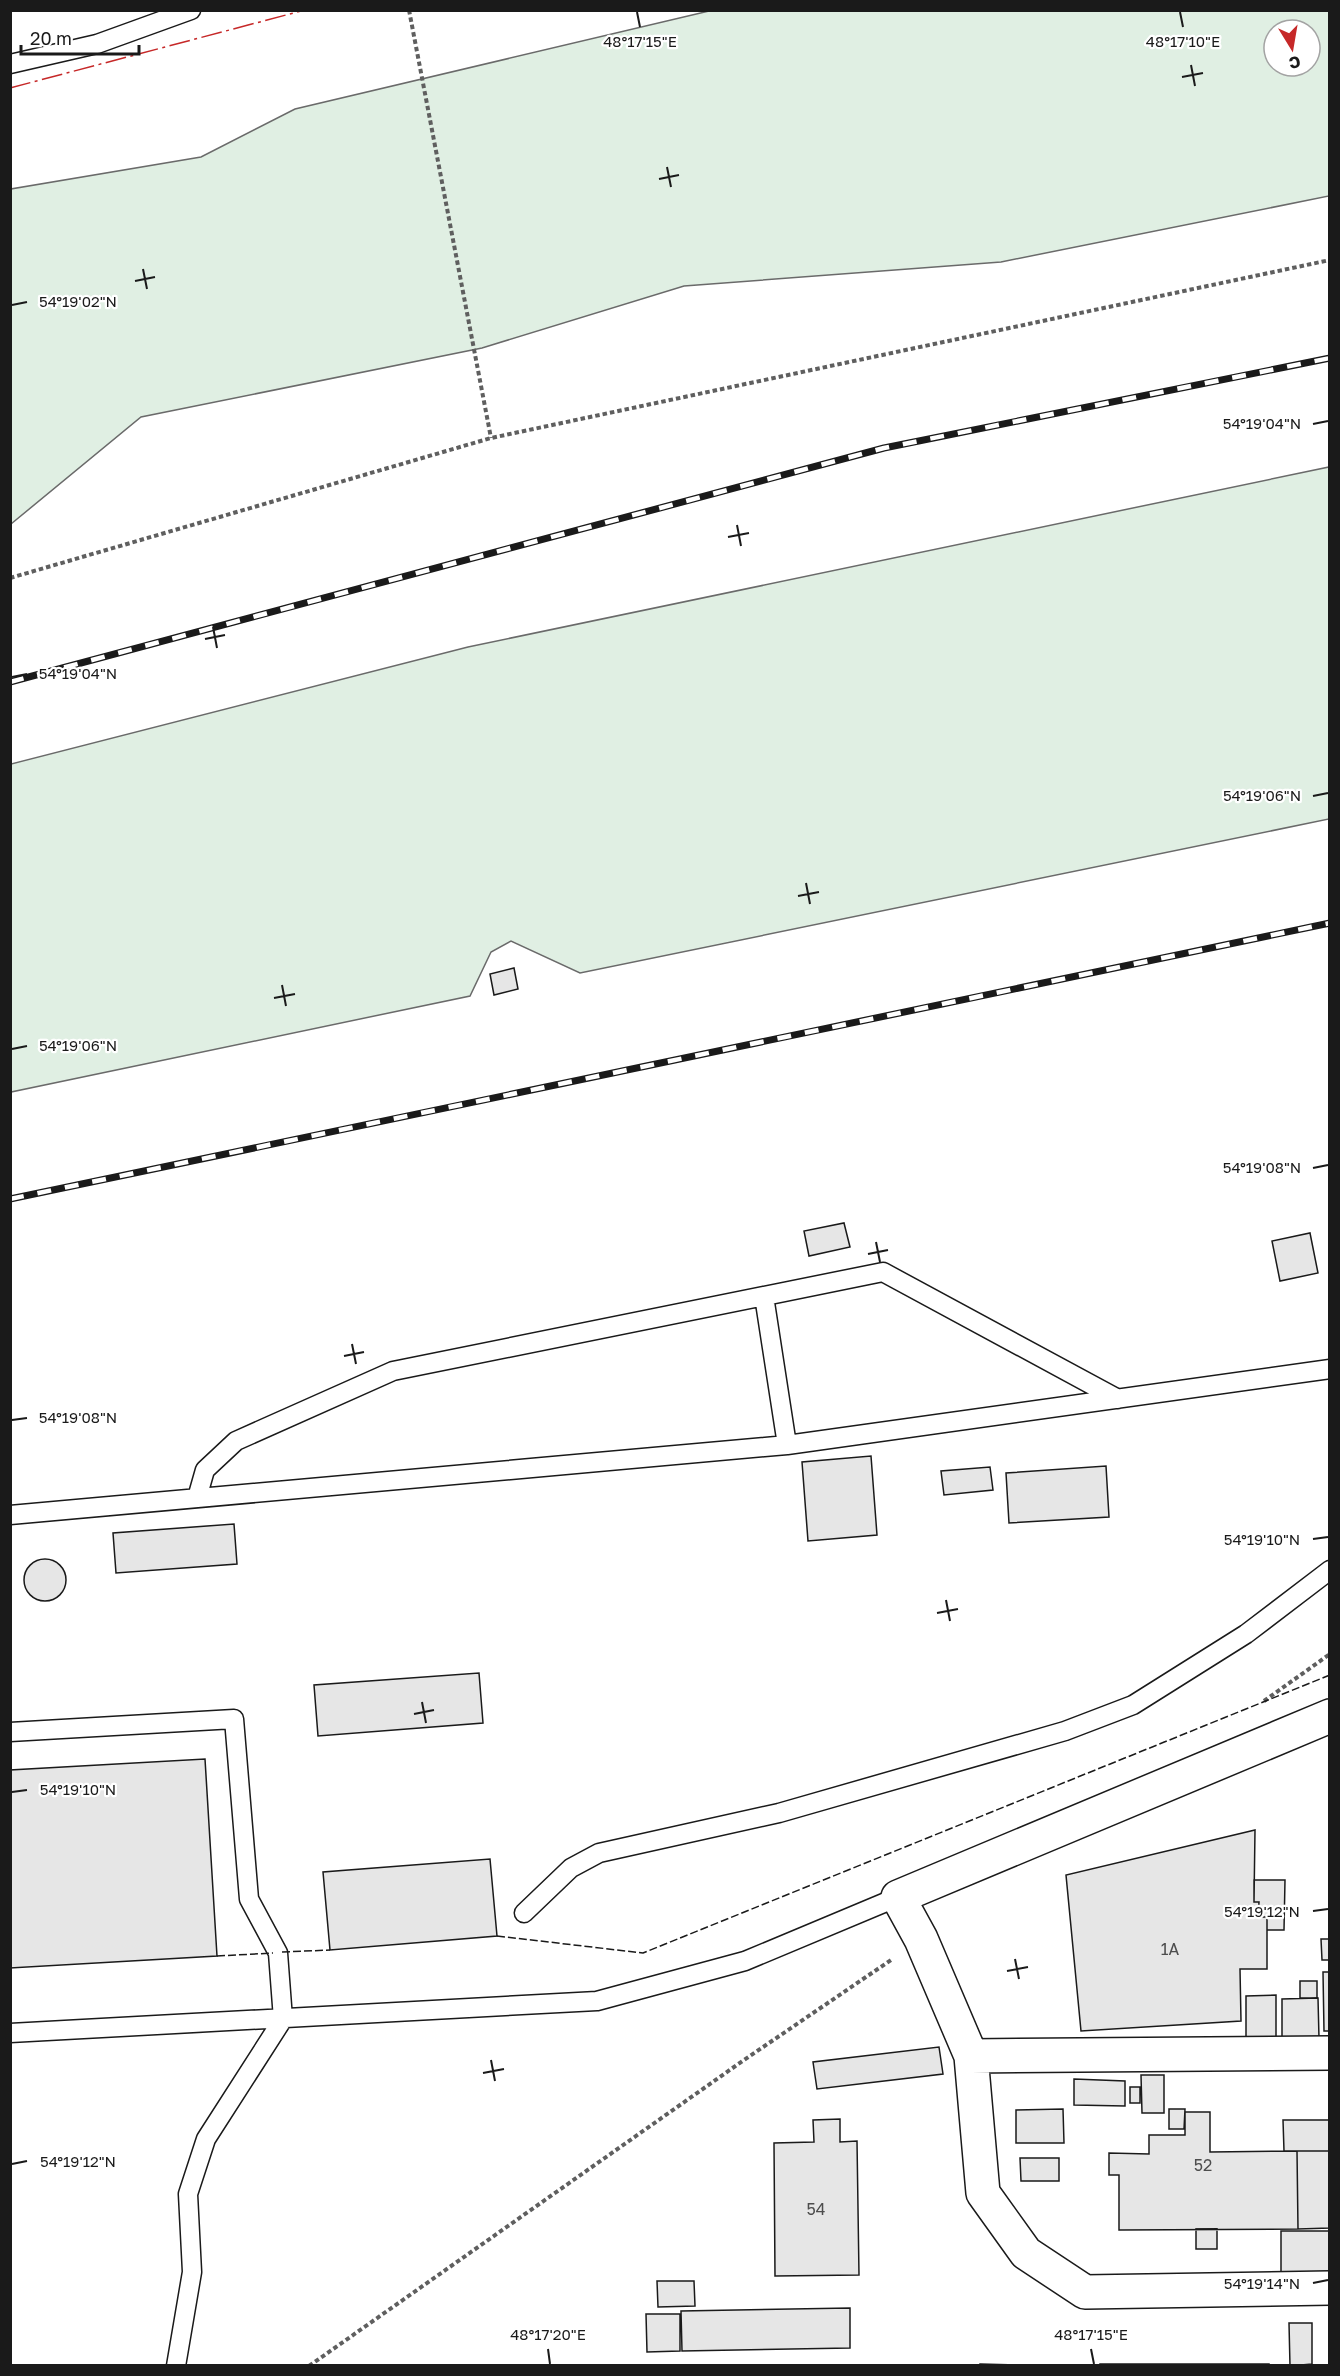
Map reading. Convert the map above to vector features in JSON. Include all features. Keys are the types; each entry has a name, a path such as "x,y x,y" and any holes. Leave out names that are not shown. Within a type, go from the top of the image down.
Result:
{"street":[{"path":"1329,1716 898,1897 921,1940 971,2056 983,2193 1026,2253 1086,2292 1329,2288"},
{"path":"971,2056 1329,2053"}],"lane":[{"path":"10,64 97,44 191,10"},
{"path":"197,1498 205,1470 236,1441 393,1371 883,1272 1118,1399"},
{"path":"764,1296 787,1445"},
{"path":"10,1515 787,1445 1329,1369"},
{"path":"524,1913 572,1868 599,1853 779,1813 1065,1731 1133,1705 1246,1634 1329,1570"},
{"path":"10,1732 234,1719 249,1899 278,1953 283,2019 206,2139 188,2194 192,2272 176,2366"},
{"path":"10,2033 597,2001 745,1961 898,1897"}],"path":[{"path":"409,10 491,438"},
{"path":"10,578 491,438 1329,260"},
{"path":"1262,1703 1329,1654"},
{"path":"309,2366 744,2060 921,1940"}],"green space":[{"path":"709,11 1329,11 1329,196 1001,262 684,286 482,348 141,417 11,524 11,189 201,157 295,109"},
{"path":"1329,467 1329,819 580,973 511,941 491,952 470,996 11,1092 11,764 468,647"}],"building":[{"path":"514,968 518,989 494,995 490,974"},
{"path":"844,1223 850,1247 809,1256 804,1231"},
{"path":"1310,1233 1318,1273 1280,1281 1272,1241"},
{"path":"871,1456 877,1535 808,1541 802,1462"},
{"path":"1106,1466 1109,1517 1009,1523 1006,1473"},
{"path":"990,1467 993,1490 944,1495 941,1471"},
{"path":"234,1524 237,1564 116,1573 113,1533"},
{"path":"45,1559 60,1565 66,1580 60,1595 45,1601 30,1595 24,1580 30,1565"},
{"path":"479,1673 483,1723 318,1736 314,1685"},
{"path":"205,1759 217,1956 10,1968 10,1770"},
{"path":"1255,1830 1254,1902 1259,1902 1258,1917 1267,1917 1267,1969 1240,1969 1241,2021 1081,2031 1066,1875"},
{"path":"490,1859 497,1936 330,1950 323,1872"},
{"path":"1254,1880 1285,1880 1284,1930 1267,1930 1267,1917 1258,1917 1259,1902 1254,1902"},
{"path":"1321,1939 1330,1939 1330,1960 1322,1960"},
{"path":"1323,1972 1330,1972 1330,2031 1324,2031"},
{"path":"1300,1981 1317,1981 1317,1998 1300,1998"},
{"path":"1276,1995 1276,2038 1246,2038 1246,1996"},
{"path":"1318,1998 1319,2038 1282,2037 1282,1999"},
{"path":"939,2047 943,2074 817,2089 813,2062"},
{"path":"1141,2075 1164,2075 1164,2113 1142,2113"},
{"path":"1074,2079 1125,2081 1125,2106 1074,2105"},
{"path":"1130,2087 1140,2087 1140,2103 1130,2103"},
{"path":"1063,2109 1064,2143 1016,2143 1016,2110"},
{"path":"1169,2109 1185,2109 1184,2129 1169,2129"},
{"path":"1185,2112 1210,2112 1210,2152 1297,2151 1298,2229 1119,2230 1119,2175 1109,2175 1109,2153 1149,2154 1149,2135 1185,2135"},
{"path":"840,2119 840,2142 857,2141 859,2275 775,2276 774,2143 814,2142 813,2120"},
{"path":"1283,2120 1330,2120 1330,2151 1284,2151"},
{"path":"1297,2151 1330,2151 1330,2228 1298,2229"},
{"path":"1020,2158 1059,2158 1059,2181 1021,2181"},
{"path":"1196,2229 1217,2229 1217,2249 1196,2249"},
{"path":"1281,2231 1330,2231 1330,2275 1281,2285"},
{"path":"657,2281 694,2281 695,2306 658,2307"},
{"path":"850,2308 850,2348 682,2351 681,2311"},
{"path":"646,2314 680,2314 680,2351 647,2352"},
{"path":"1289,2323 1312,2323 1312,2364 1290,2366"},
{"path":"980,2364 1048,2366 980,2366"},
{"path":"1100,2364 1269,2364 1269,2366 1100,2366"}],"railway":[{"path":"10,682 884,448 1330,358"},
{"path":"10,1199 1330,923"}],"fence":[{"path":"497,1936 643,1953 1330,1675"},
{"path":"282,1952 330,1950"},
{"path":"217,1956 273,1953"}],"power":[{"path":"10,88 305,10"}]}
